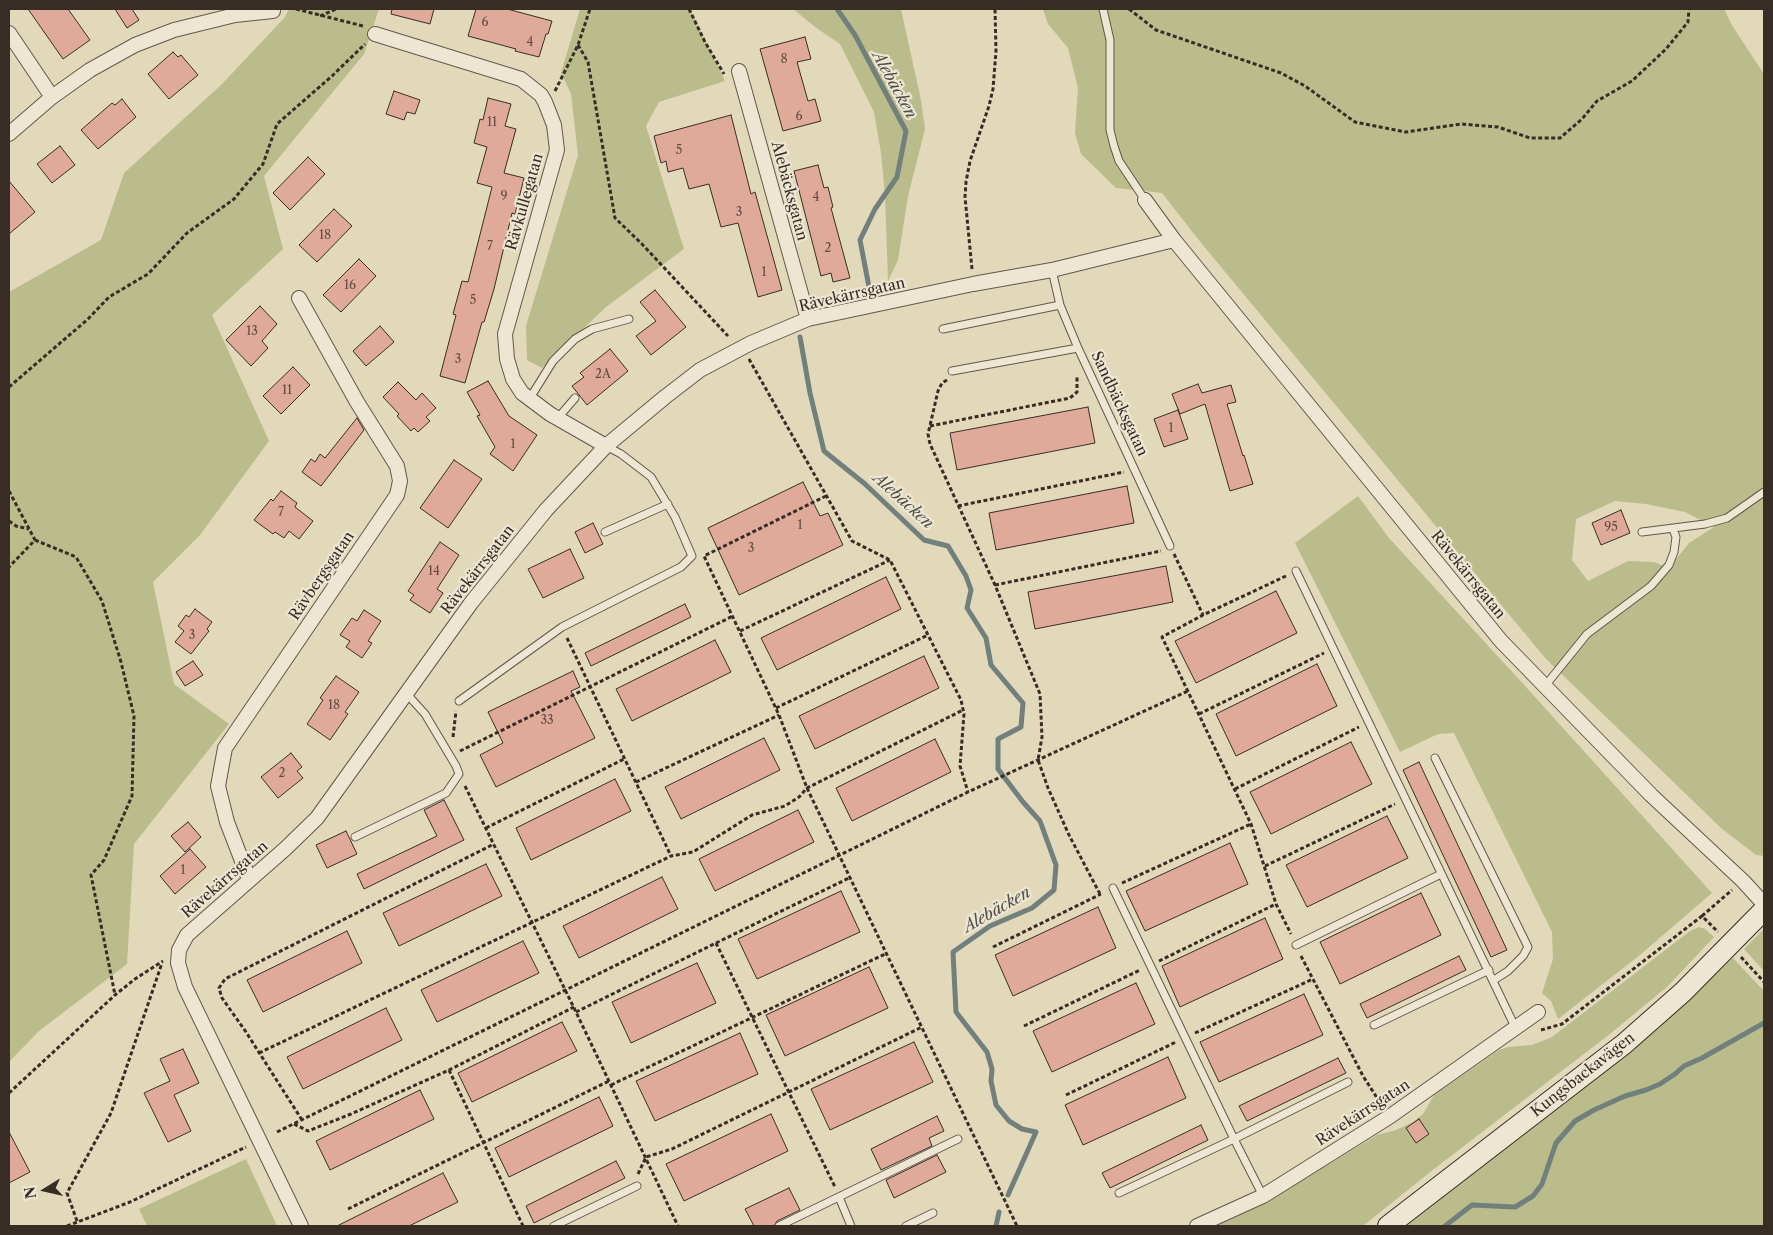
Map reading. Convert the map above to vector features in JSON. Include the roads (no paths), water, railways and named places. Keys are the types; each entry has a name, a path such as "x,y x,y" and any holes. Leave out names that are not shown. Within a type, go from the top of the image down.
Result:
{"street":[{"path":"9,134 52,97 90,70 134,45 174,30 217,19 273,11"},
{"path":"9,33 52,97"},
{"name":"Rävkullegatan","path":"375,34 521,78 541,95 545,102 554,125 557,150 505,334 507,359 513,379 522,393 557,418 606,446"},
{"name":"Alebäcksgatan","path":"739,71 808,320"},
{"name":"Rävekärrsgatan","path":"1145,200 1174,240 1501,641 1651,795 1743,881 1764,904"},
{"name":"Rävekärrsgatan","path":"301,1226 185,987 178,963 179,950 187,935 285,849 317,818 471,604 546,510 606,446 700,370 751,343 808,320 973,284 1052,270 1174,240"},
{"name":"Rävbergsgatan","path":"249,879 227,822 218,786 225,748 397,495 400,481 397,466 357,402 299,298"},
{"name":"Kungsbackavägen","path":"1388,1226 1624,1044 1684,992 1764,910"},
{"name":"Rävekärrsgatan","path":"1197,1226 1263,1196 1389,1117 1538,1012"}],"lane":[{"path":"1103,9 1110,40 1110,130 1118,161 1145,200"},
{"name":"Sandbäcksgatan","path":"1052,270 1060,305 1078,348 1170,546"},
{"path":"943,329 1060,305"},
{"path":"530,398 553,361 575,338 592,328 629,319"},
{"path":"952,371 1078,348"},
{"path":"557,418 575,398"},
{"path":"459,701 562,627 681,566 692,556 668,504 651,477 621,454 606,446"},
{"path":"1642,532 1705,524 1727,518 1764,492"},
{"path":"605,532 668,504"},
{"path":"1545,686 1587,634 1650,586 1669,565 1674,552 1676,537 1673,529"},
{"path":"1296,571 1516,1029"},
{"path":"355,836 446,793 459,774 426,714 406,693"},
{"path":"1435,758 1528,948 1508,971 1494,980"},
{"path":"1296,945 1441,874"},
{"path":"1113,888 1263,1196"},
{"path":"1374,1025 1489,970"},
{"path":"1119,1193 1234,1139 1348,1082"},
{"path":"779,1226 958,1139"},
{"path":"554,1226 637,1186"},
{"path":"839,1197 851,1226"},
{"path":"906,1226 933,1213"}],"waterway":[{"name":"Alebäcken","path":"837,9 855,35 906,131 897,177 875,209 860,240 869,287 866,293"},
{"name":"Alebäcken","path":"800,337 810,393 824,451 865,484 924,540 948,546 966,576 971,590 967,608 986,638 991,665 1023,703 1021,727 998,739 998,769 1040,821 1056,865 1054,890 1032,908 990,926 953,952 956,1012 987,1052 992,1069 991,1081 996,1105 1009,1121 1022,1129 1036,1132 1008,1195"},
{"path":"1445,1226 1472,1205 1515,1207 1533,1196 1542,1184 1556,1143 1575,1121 1625,1096 1660,1084 1684,1066 1764,1023"},
{"name":"Alebäcken","path":"996,1226 999,1212"}]}
